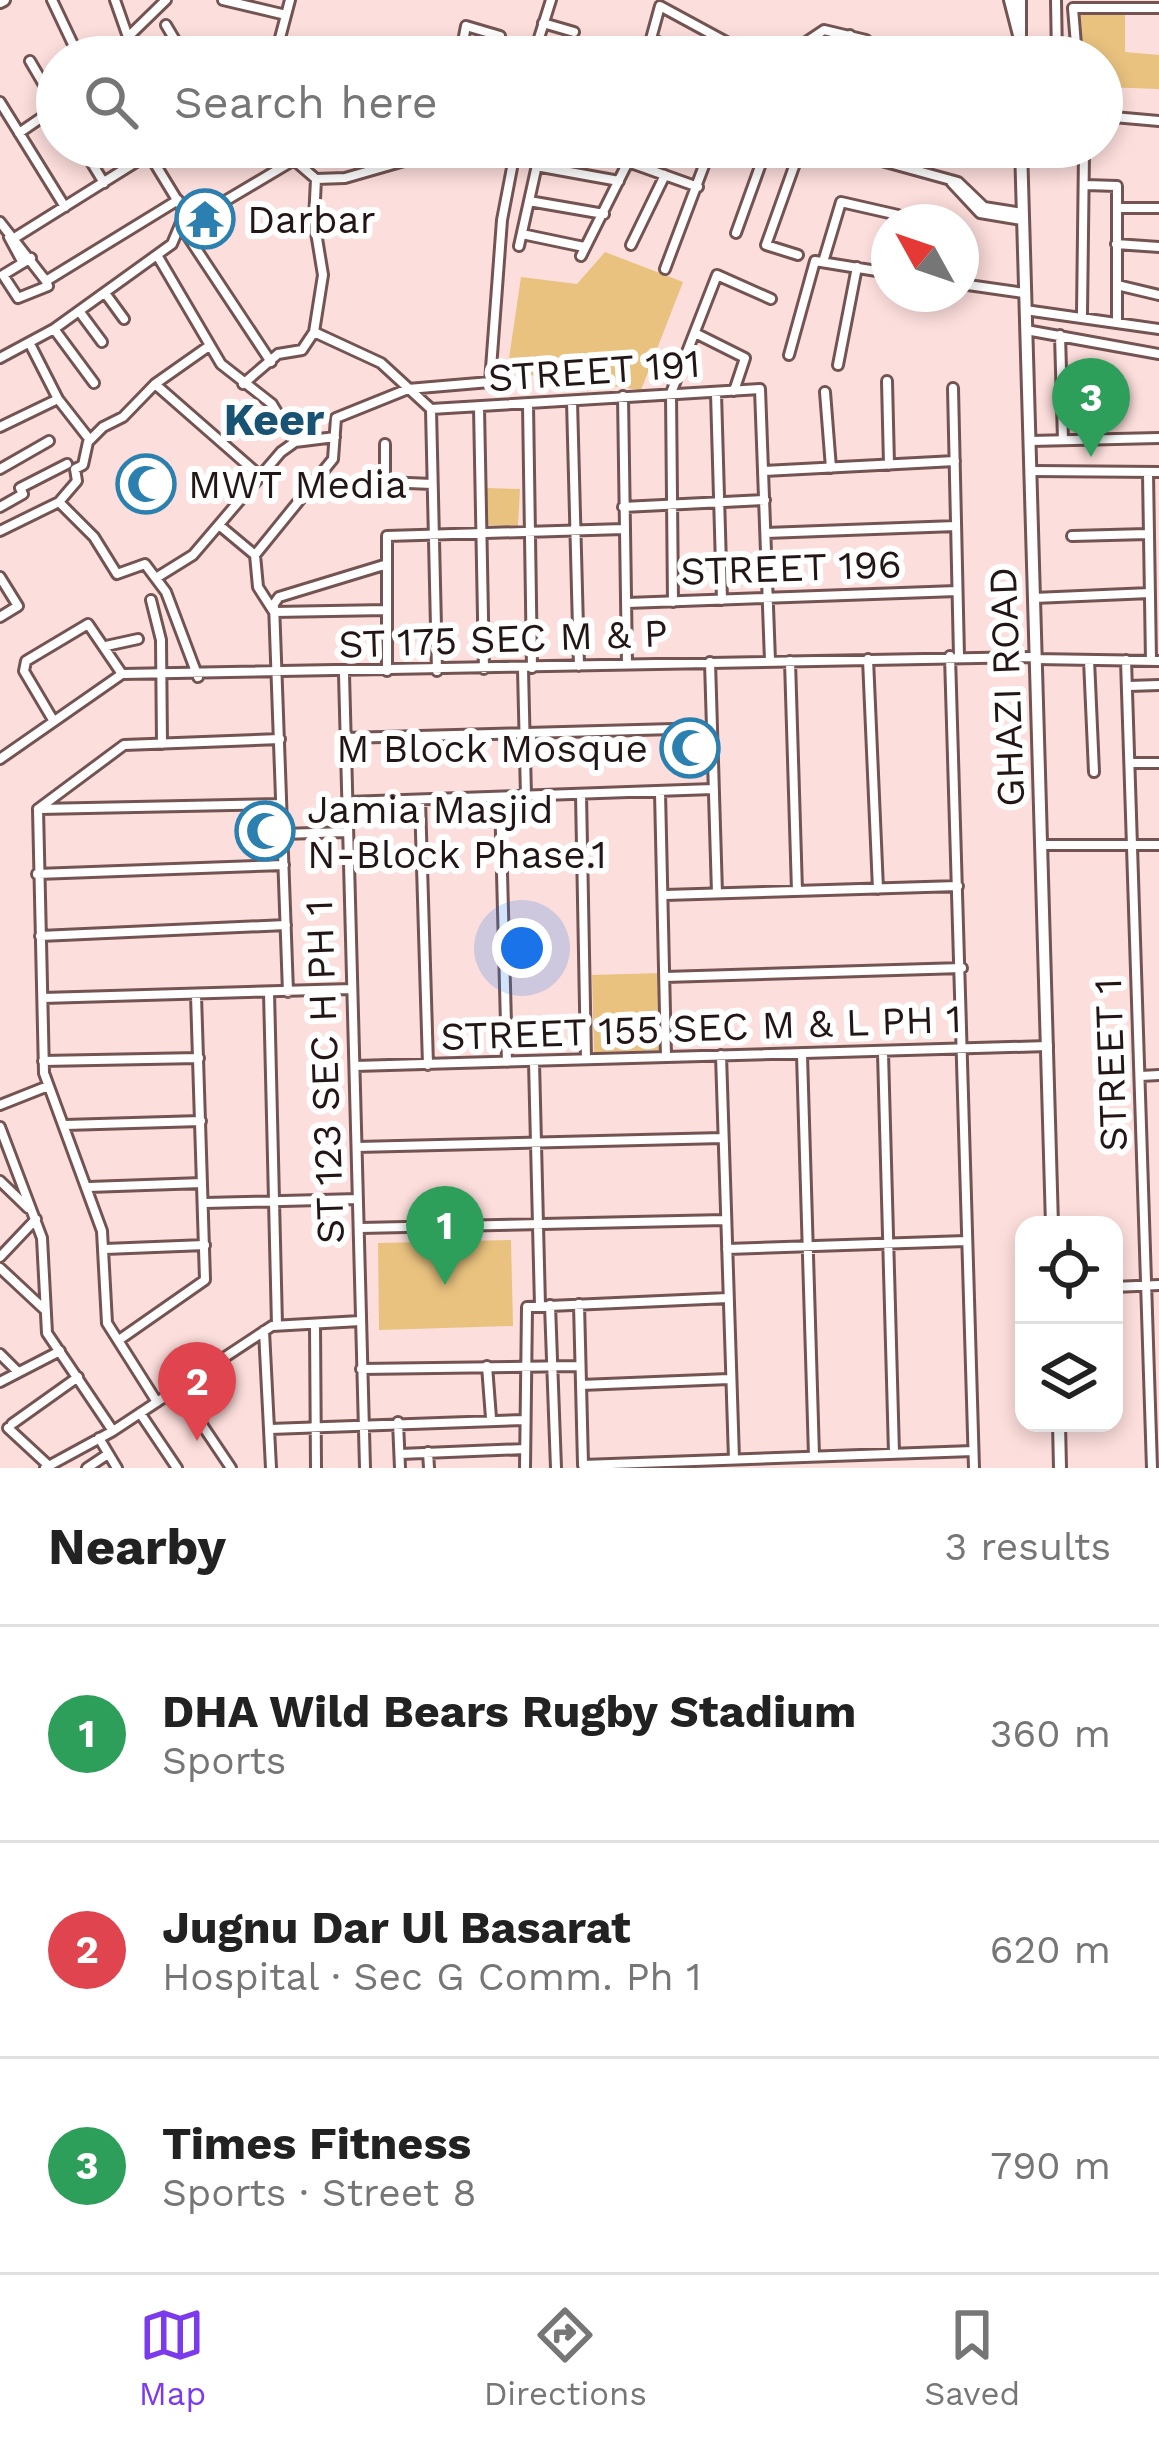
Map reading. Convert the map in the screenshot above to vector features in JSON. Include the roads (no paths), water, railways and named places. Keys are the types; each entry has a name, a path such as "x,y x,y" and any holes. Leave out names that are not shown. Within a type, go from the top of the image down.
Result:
{"main road":[{"path":"1010,0 1019,36"},
{"path":"1020,0 1020,36"},
{"name":"GHAZI ROAD","path":"1021,168 1052,1216"},
{"path":"1059,1432 1060,1468"}],"street":[{"path":"52,0 70,36"},
{"path":"115,0 126,36"},
{"path":"129,36 166,0"},
{"path":"223,0 286,15"},
{"path":"280,36 290,0"},
{"path":"539,36 551,0"},
{"path":"1056,0 1057,36"},
{"path":"651,36 660,6 715,36"},
{"path":"1075,36 1073,8 1159,8"},
{"path":"543,23 574,32"},
{"path":"166,26 172,36"},
{"path":"464,36 466,26 500,36"},
{"path":"813,36 853,36"},
{"path":"30,61 36,71"},
{"path":"0,102 36,161"},
{"path":"1123,118 1159,121"},
{"path":"19,134 36,122"},
{"path":"40,168 65,207"},
{"path":"95,168 104,183"},
{"path":"12,236 128,168"},
{"path":"0,341 4,356 30,344 158,255 183,229 185,213 155,168"},
{"path":"185,213 210,196 220,204 281,168"},
{"path":"303,168 316,179 345,178 380,168"},
{"path":"274,612 258,587 255,555 333,459 336,418 408,389 490,382 502,220 512,168"},
{"path":"519,246 536,168"},
{"path":"547,168 619,181"},
{"path":"522,234 583,251 625,168"},
{"path":"644,168 698,187"},
{"path":"664,269 704,168"},
{"path":"736,233 759,168"},
{"path":"794,168 766,245 797,255"},
{"path":"907,168 951,182 980,213 1022,217"},
{"path":"1082,314 1085,168"},
{"path":"631,245 665,176"},
{"path":"243,384 288,350 302,350 303,341 314,332 323,274 314,220 316,179"},
{"path":"1086,185 1118,186 1117,321"},
{"path":"46,281 178,200"},
{"path":"528,201 604,214"},
{"path":"823,262 841,202 871,208"},
{"path":"1117,208 1159,208"},
{"path":"0,222 48,286 24,300 17,298 2,272 27,261"},
{"path":"183,229 271,362"},
{"path":"1116,244 1159,247"},
{"path":"158,255 209,346 243,384 272,404 295,442"},
{"path":"789,355 814,261 871,270"},
{"path":"838,365 857,268"},
{"path":"673,602 671,393 717,275 771,299"},
{"path":"1117,285 1159,295"},
{"path":"979,287 1024,293"},
{"path":"106,292 124,320"},
{"path":"1025,310 1082,314 1159,329"},
{"path":"80,311 102,342"},
{"path":"54,329 94,383"},
{"path":"1026,330 1159,354"},
{"path":"314,332 363,352 431,409 436,671"},
{"path":"694,333 745,358 734,391"},
{"path":"1060,335 1063,440"},
{"path":"30,344 58,399 90,440"},
{"path":"0,517 4,529 59,502 77,481 75,469 83,465 90,440 124,417 155,384 209,346"},
{"path":"887,381 889,465"},
{"path":"155,384 259,475"},
{"path":"953,388 958,886 974,1468"},
{"name":"STREET 191","path":"431,409 760,389 764,471"},
{"path":"825,392 831,468"},
{"path":"716,393 722,600"},
{"path":"623,396 627,664"},
{"path":"0,427 58,399"},
{"path":"572,400 579,666"},
{"path":"526,796 531,533 528,404"},
{"path":"478,407 484,668"},
{"path":"155,578 193,555 259,475 295,442 335,437"},
{"path":"1030,441 1159,438"},
{"path":"0,469 50,441"},
{"path":"385,444 385,482 432,484"},
{"path":"770,661 764,471 955,461"},
{"path":"0,506 22,494 20,488 67,464"},
{"path":"1029,470 1153,473 1147,534 1155,661"},
{"path":"623,507 765,500"},
{"path":"59,502 94,537 117,574 145,564 197,677"},
{"path":"219,525 255,555"},
{"path":"766,533 956,526"},
{"path":"387,671 387,536 624,529"},
{"path":"1072,536 1147,534"},
{"path":"288,992 274,612 279,597 384,565"},
{"path":"0,577 18,606 0,616"},
{"name":"STREET 196","path":"626,602 957,591"},
{"path":"1033,598 1150,592"},
{"path":"152,600 164,676 162,744"},
{"path":"274,612 387,610"},
{"path":"0,759 122,674 94,628 83,624 24,664 53,720"},
{"path":"106,646 138,638"},
{"name":"ST 175 SEC M & P","path":"122,674 344,674 954,656 1155,661"},
{"path":"868,659 878,889"},
{"path":"1089,660 1094,772"},
{"name":"STREET 1","path":"1126,660 1147,1286 1154,1368 1152,1468"},
{"path":"790,661 796,891"},
{"path":"710,662 717,893"},
{"name":"ST 123 SEC H PH 1","path":"344,674 365,1468"},
{"path":"1129,686 1159,685"},
{"path":"346,738 710,728"},
{"path":"38,809 124,745 280,739"},
{"path":"1130,763 1159,763"},
{"path":"347,802 713,789"},
{"path":"660,792 666,1057"},
{"path":"581,794 586,1059"},
{"path":"500,797 507,1062"},
{"path":"420,800 428,1065"},
{"path":"38,809 280,804"},
{"path":"38,809 43,1060 48,1086 89,1186 105,1249 105,1313 157,1402"},
{"path":"282,834 347,832"},
{"path":"1041,845 1159,845"},
{"path":"37,874 284,865"},
{"path":"665,895 958,886"},
{"path":"40,936 286,926"},
{"path":"665,977 962,968"},
{"path":"43,998 352,989"},
{"path":"269,992 277,1325"},
{"path":"119,1340 205,1280 196,995"},
{"name":"STREET 155 SEC M & L PH 1","path":"355,1066 1048,1046"},
{"path":"883,1053 895,1453"},
{"path":"721,1055 734,1459"},
{"path":"802,1055 814,1456"},
{"path":"43,1060 200,1058"},
{"path":"534,1062 539,1223 553,1364 556,1468"},
{"path":"1141,1076 1159,1076"},
{"path":"0,1105 48,1086"},
{"path":"65,1125 201,1121"},
{"path":"0,1127 42,1238 47,1333 113,1432"},
{"path":"357,1147 723,1138"},
{"path":"0,1181 35,1215"},
{"path":"89,1186 202,1184"},
{"path":"204,1203 358,1199"},
{"path":"0,1257 35,1215"},
{"path":"360,1228 725,1220"},
{"path":"727,1249 966,1241"},
{"path":"105,1249 206,1244"},
{"path":"0,1268 45,1310"},
{"path":"1123,1287 1159,1285"},
{"path":"525,1468 523,1314 527,1307 728,1298"},
{"path":"579,1304 583,1466 734,1459 765,1463 814,1456 973,1451"},
{"path":"78,1377 10,1426 47,1467 113,1432 264,1331 277,1325 360,1321"},
{"path":"315,1324 316,1468"},
{"path":"264,1331 271,1468"},
{"path":"0,1382 60,1351"},
{"path":"0,1354 18,1372"},
{"path":"487,1366 491,1419"},
{"path":"361,1369 580,1366"},
{"path":"581,1385 729,1379"},
{"path":"178,1389 231,1468"},
{"path":"140,1413 177,1468"},
{"path":"270,1429 525,1420"},
{"path":"398,1422 400,1468"},
{"path":"99,1438 117,1468"},
{"path":"400,1454 525,1449"},
{"path":"428,1453 429,1468"},
{"path":"87,1468 108,1454"}],"place":[{"name":"Darbar","path":"205,219"},
{"name":"Times Fitness","path":"1091,457"},
{"name":"MWT Media","path":"146,484"},
{"name":"M Block Mosque","path":"690,748"},
{"name":"Jamia Masjid N-Block Phase.1","path":"265,831"},
{"name":"DHA Wild Bears Rugby Stadium","path":"445,1285"},
{"name":"Jugnu Dar Ul Basarat","path":"197,1441"}],"district":[{"name":"Keer","path":"274,419"}]}
